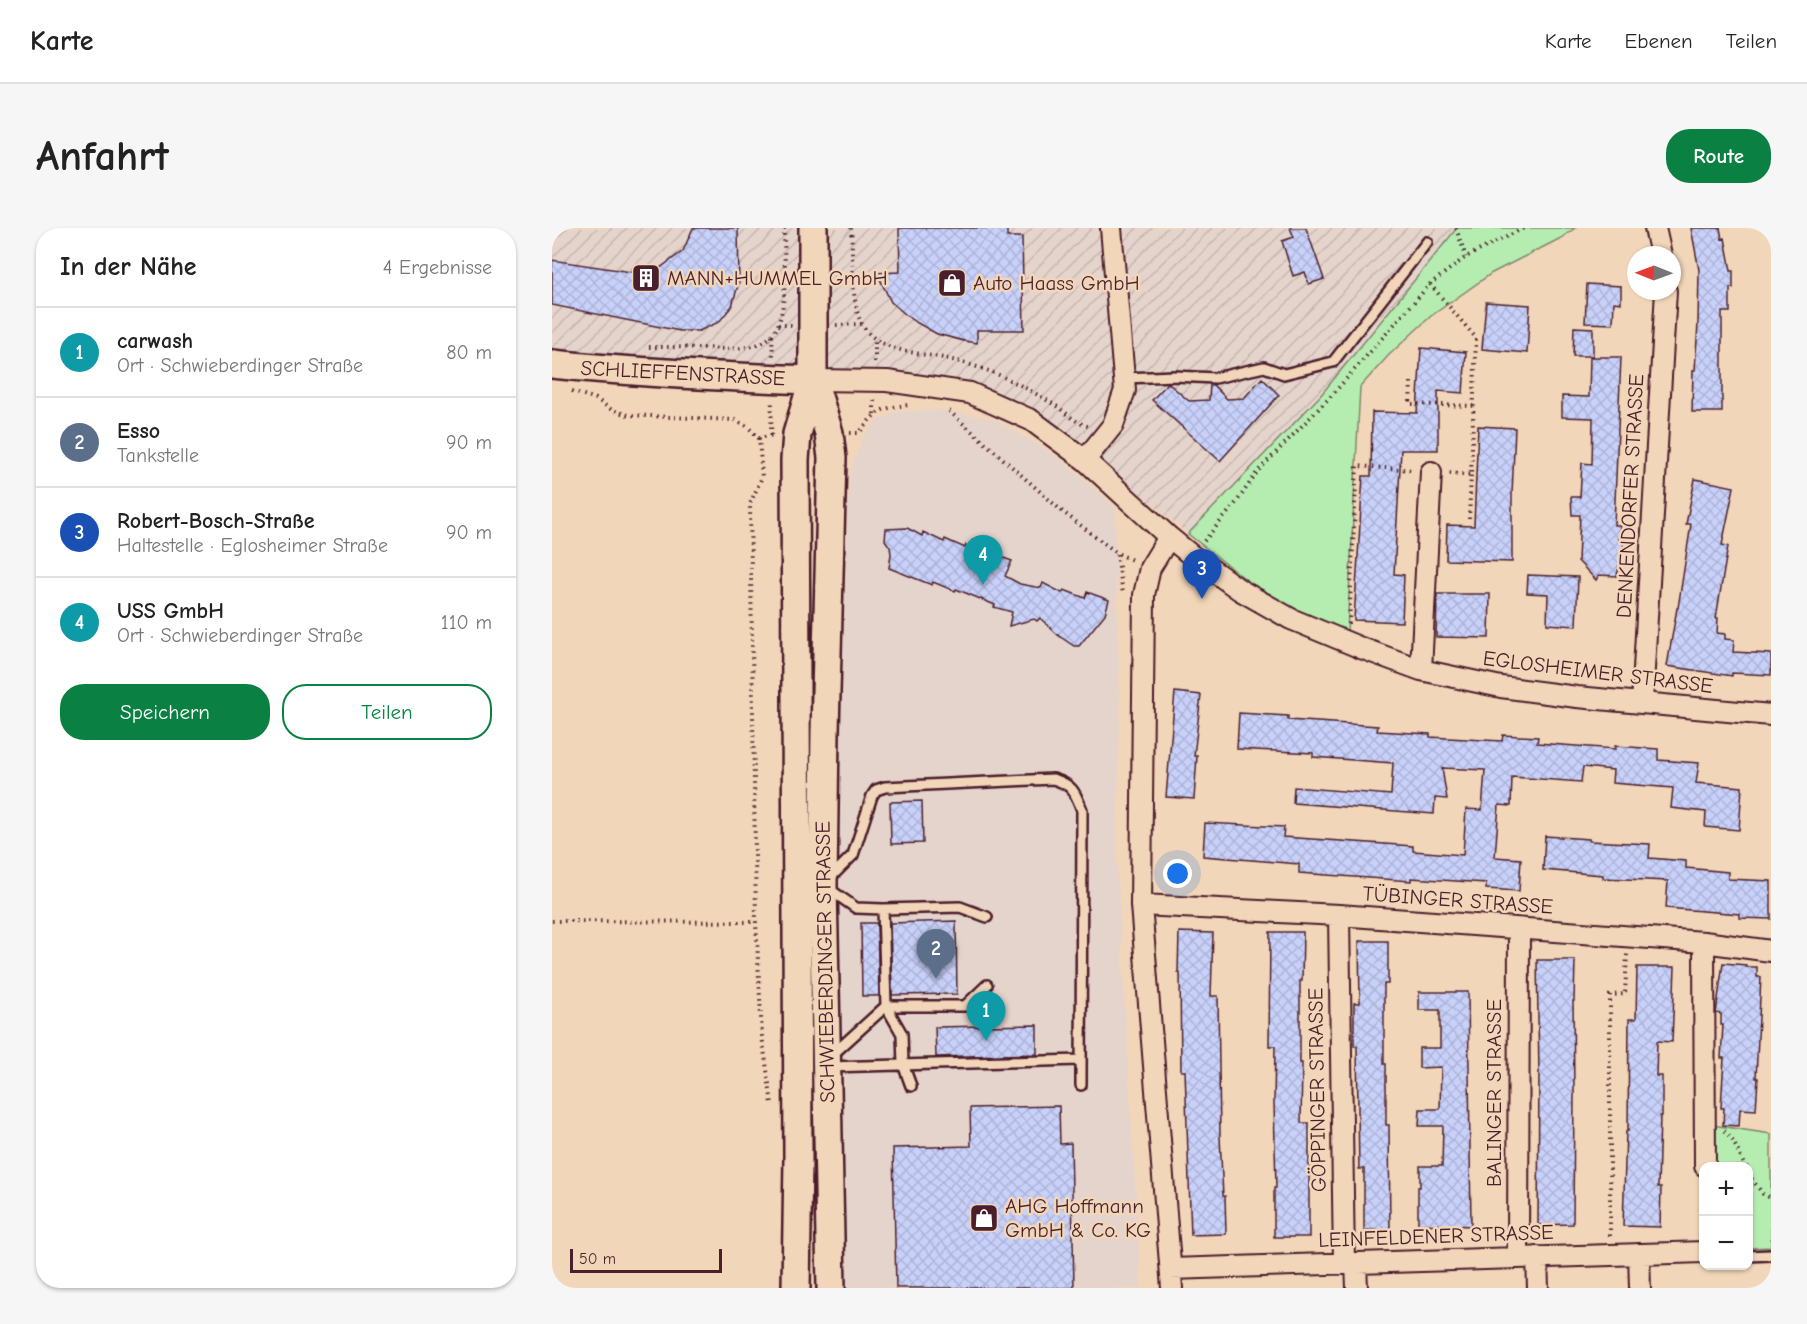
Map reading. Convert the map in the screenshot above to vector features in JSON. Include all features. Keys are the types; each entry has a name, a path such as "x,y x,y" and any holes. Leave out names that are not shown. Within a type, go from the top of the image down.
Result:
{"main road":[{"name":"SCHWIEBERDINGER STRASSE","path":"796,1288 798,1147 795,460 797,434 813,380 813,228"},
{"name":"SCHLIEFFENSTRASSE","path":"552,364 612,370 813,380"},
{"name":"SCHWIEBERDINGER STRASSE","path":"813,380 830,433 832,458 823,885 831,1287"},
{"path":"795,637 828,637"}],"street":[{"path":"1085,460 1113,424 1125,390 1111,228"},
{"path":"1655,228 1659,246"},
{"name":"DENKENDORFER STRASSE","path":"1642,703 1665,300"},
{"name":"EGLOSHEIMER STRASSE","path":"813,380 895,382 970,393 1031,420 1085,460 1168,537 1240,590 1291,620 1421,670 1501,687 1771,715"},
{"path":"1421,670 1431,472"},
{"path":"1168,537 1150,568 1144,595 1141,905 1171,1279"},
{"name":"TÜBINGER STRASSE","path":"1141,905 1339,915 1629,936 1704,942 1771,951"},
{"name":"GÖPPINGER STRASSE","path":"1339,915 1350,1263 1357,1288"},
{"name":"BALINGER STRASSE","path":"1519,929 1527,1258 1538,1288"},
{"path":"1704,942 1705,1162"},
{"name":"LEINFELDENER STRASSE","path":"1171,1279 1350,1263 1699,1252"},
{"path":"1639,1254 1640,1288"}],"lane":[{"path":"1124,378 1175,376 1215,378 1264,367 1284,374 1333,362 1427,242"},
{"path":"987,916 960,907 856,908 823,885 853,855 876,790 885,787 1053,779 1066,783 1076,793 1082,810 1081,1084"},
{"path":"883,909 886,1006 903,1034 903,1064 911,1086"},
{"path":"826,1064 886,1006 965,1006 987,985"},
{"path":"826,1064 1080,1060"},
{"path":"1753,1256 1771,1255"}],"path":[{"path":"645,346 738,349 763,342 772,335 778,325 782,308 784,228"},
{"path":"851,228 857,312 870,335 888,347 909,353 947,358 991,372 1052,403 1079,423 1095,426"},
{"path":"1456,228 1466,257"},
{"path":"1191,555 1216,528 1258,471 1332,395 1430,284 1466,257 1524,228"},
{"path":"1411,382 1410,404 1473,406"},
{"path":"582,394 596,399 612,410 628,415 735,420 747,426 759,438 762,477 750,504 756,922 762,1036 772,1100"},
{"path":"830,433 859,433 874,414 892,407 910,405"},
{"path":"941,409 951,412 1080,525 1117,553 1150,568"},
{"path":"759,438 797,434"},
{"path":"1469,519 1471,475"},
{"path":"552,921 756,922"},
{"path":"1610,1255 1610,995 1625,994 1629,936"},
{"path":"1705,1132 1723,1130 1729,1135 1742,1162"},
{"path":"1753,1180 1763,1194 1771,1198"}],"shaded area":[{"path":"552,228 1457,228 1320,396 1188,534 1088,450 1035,411 970,385 552,364"},
{"path":"938,410 995,419 1059,458 1115,507 1120,709 1117,863 1141,1288 840,1288 835,914 849,474 862,439 875,421 896,412"}],"green space":[{"path":"1457,228 1575,228 1561,238 1492,273 1431,316 1389,355 1360,387 1347,632 1271,599 1188,534 1320,396"},
{"path":"1712,1125 1771,1134 1771,1247 1753,1248 1753,1162 1711,1162"}],"building":[{"name":"MANN+HUMMEL GmbH","path":"693,228 738,228 739,282 732,306 719,322 699,331 680,331 552,305 552,260 638,273 656,271 683,251"},
{"name":"Auto Haass GmbH","path":"899,228 1007,228 1007,237 1022,237 1024,330 977,330 977,343 937,334 912,320 891,302 877,273 900,272"},
{"path":"1290,228 1306,228 1324,279 1309,284 1305,272 1293,276 1282,241 1294,237"},
{"path":"1691,228 1720,228 1722,239 1725,238 1731,271 1733,271 1730,312 1722,312 1722,412 1692,412 1699,270"},
{"path":"1587,284 1621,286 1621,303 1614,302 1613,324 1585,323"},
{"path":"1486,302 1530,305 1527,353 1482,349"},
{"path":"1574,327 1593,328 1593,356 1573,356"},
{"path":"1421,348 1466,352 1463,393 1438,391 1438,450 1401,450 1394,574 1404,575 1402,622 1354,620 1363,476 1371,476 1372,412 1417,413"},
{"path":"1590,357 1621,357 1614,525 1620,525 1619,539 1624,545 1617,576 1599,575 1596,580 1578,561 1580,515 1572,515 1571,497 1580,497 1582,463 1592,464 1593,418 1562,417 1562,396 1589,397"},
{"path":"1262,378 1279,395 1220,461 1152,400 1168,383 1189,401 1209,400 1210,384 1227,399 1244,398"},
{"path":"1478,426 1515,428 1512,562 1446,560 1447,525 1474,526"},
{"path":"1695,479 1734,487 1722,545 1728,546 1716,618 1718,618 1717,633 1725,634 1725,639 1734,640 1733,652 1771,654 1771,675 1732,673 1732,676 1667,666 1691,524 1686,524"},
{"path":"907,528 922,536 923,532 944,542 945,539 965,548 966,545 988,556 989,553 1012,561 1005,576 1020,584 1041,588 1043,583 1062,593 1064,590 1085,598 1087,592 1109,600 1105,614 1079,646 1074,646 1059,636 1040,618 1037,621 1034,619 1009,626 1012,612 994,607 995,605 956,589 955,591 933,582 932,585 889,568 891,554 890,547 885,540 886,529"},
{"path":"1528,575 1578,577 1576,626 1547,624 1548,594 1527,593"},
{"path":"1437,594 1490,594 1489,638 1436,637"},
{"path":"1175,692 1201,695 1194,756 1197,756 1194,799 1166,797"},
{"path":"1239,713 1288,716 1288,720 1378,726 1377,731 1430,734 1430,737 1502,741 1503,735 1538,737 1537,743 1615,749 1615,746 1658,749 1658,760 1699,763 1696,783 1742,787 1739,830 1705,827 1706,812 1671,808 1673,788 1612,783 1613,770 1583,767 1581,782 1512,777 1511,806 1499,805 1495,857 1521,859 1519,891 1486,889 1486,883 1411,878 1411,881 1299,873 1299,864 1203,856 1205,823 1284,827 1283,837 1413,846 1413,851 1463,855 1466,809 1482,810 1485,770 1442,768 1447,799 1435,798 1434,814 1293,803 1294,787 1391,795 1393,763 1313,757 1313,753 1237,749"},
{"path":"922,801 923,843 891,844 890,802"},
{"path":"1545,836 1650,844 1649,858 1686,861 1686,868 1728,872 1728,879 1771,881 1771,919 1740,918 1740,914 1666,908 1668,881 1603,878 1603,875 1543,870"},
{"path":"956,921 957,994 892,995 890,923"},
{"path":"861,923 877,923 879,996 862,996"},
{"path":"1179,932 1213,933 1211,996 1218,996 1220,1137 1226,1234 1191,1235 1185,1071 1181,1071"},
{"path":"1270,932 1303,932 1302,981 1300,981 1301,1123 1309,1123 1309,1237 1274,1237 1275,1046 1269,1046"},
{"path":"1359,941 1388,941 1388,984 1384,984 1384,1064 1386,1064 1386,1125 1389,1125 1390,1230 1364,1230 1364,1169 1359,1169 1357,1046 1354,1046 1354,1003 1360,1003"},
{"path":"1537,960 1575,960 1573,1224 1538,1225"},
{"path":"1723,963 1757,967 1757,977 1761,977 1756,1110 1740,1109 1739,1126 1723,1125 1724,1108 1721,1108 1723,1025 1721,1025 1721,1014 1716,1013"},
{"path":"1637,967 1675,967 1672,1042 1657,1041 1656,1076 1662,1076 1658,1187 1661,1187 1660,1227 1623,1226 1626,1131 1628,1131 1629,1019 1636,1019"},
{"path":"1419,992 1468,992 1471,1226 1418,1224 1420,1166 1442,1166 1443,1126 1419,1126 1420,1109 1440,1109 1441,1067 1419,1068 1419,1048 1440,1048 1440,1010 1419,1010"},
{"path":"1037,1025 1037,1054 936,1057 935,1027"},
{"name":"AHG Hoffmann GmbH & Co. KG","path":"1059,1106 1060,1144 1071,1143 1074,1288 896,1288 893,1148 971,1146 970,1108"}],"place":[{"name":"MANN+HUMMEL GmbH","path":"646,278"},
{"name":"Auto Haass GmbH","path":"952,283"},
{"name":"USS GmbH","path":"983,585"},
{"name":"Robert-Bosch-Straße","path":"1202,599"},
{"name":"Esso","path":"936,979"},
{"name":"carwash","path":"986,1041"},
{"name":"AHG Hoffmann GmbH & Co. KG","path":"984,1218"}]}
